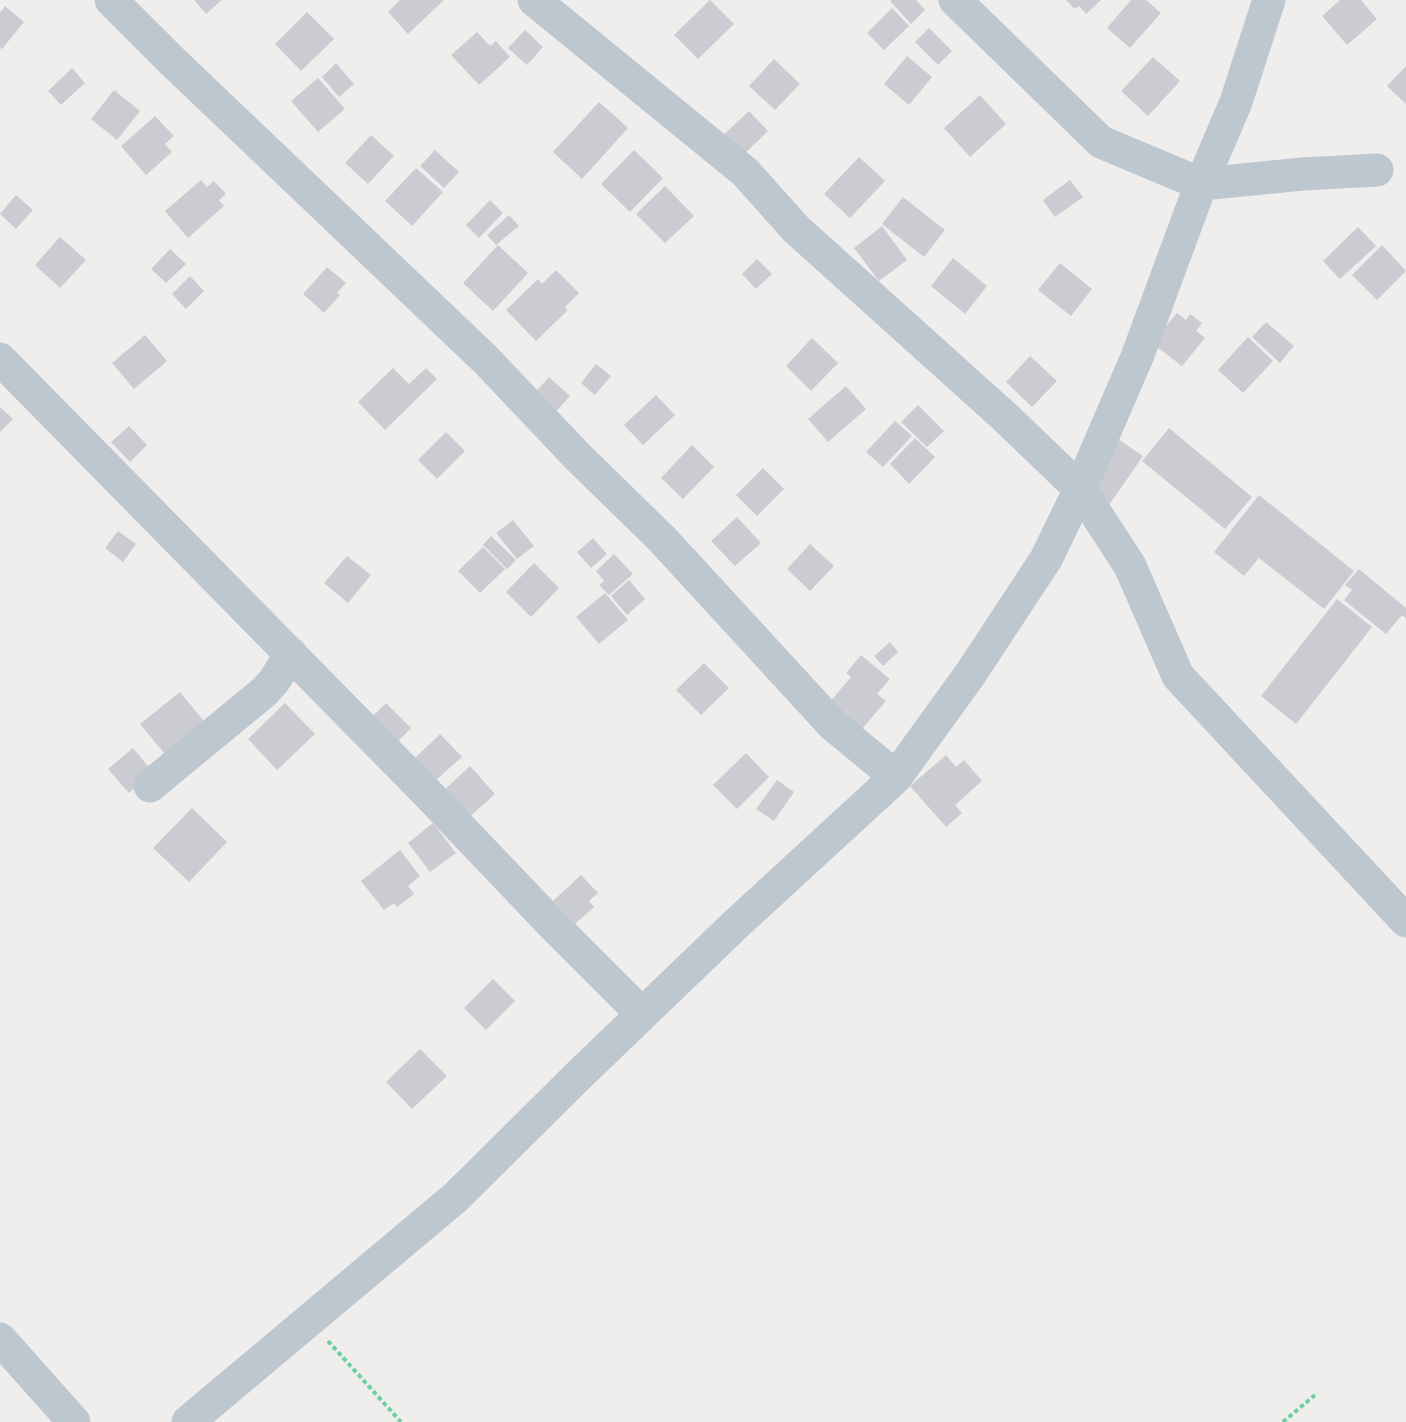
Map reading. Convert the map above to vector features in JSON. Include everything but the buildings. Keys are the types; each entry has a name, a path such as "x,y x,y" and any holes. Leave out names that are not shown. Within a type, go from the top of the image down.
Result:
{"street":[{"path":"111,0 486,360 577,456 663,540 833,725 897,777"},
{"path":"534,0 745,172 796,229 1005,417 1080,489 1130,566 1178,676 1406,921"},
{"path":"955,0 1101,142 1201,184 1303,174 1377,170"},
{"path":"188,1422 456,1197 642,1014 790,873 897,777 971,673 1046,559 1080,489 1137,357 1201,184 1236,102 1269,0"},
{"path":"0,359 642,1014"},
{"path":"150,786 264,692 291,654"},
{"path":"0,1339 74,1422"}],"path":[{"path":"309,1321 401,1422"},
{"path":"1283,1422 1315,1395"}]}
